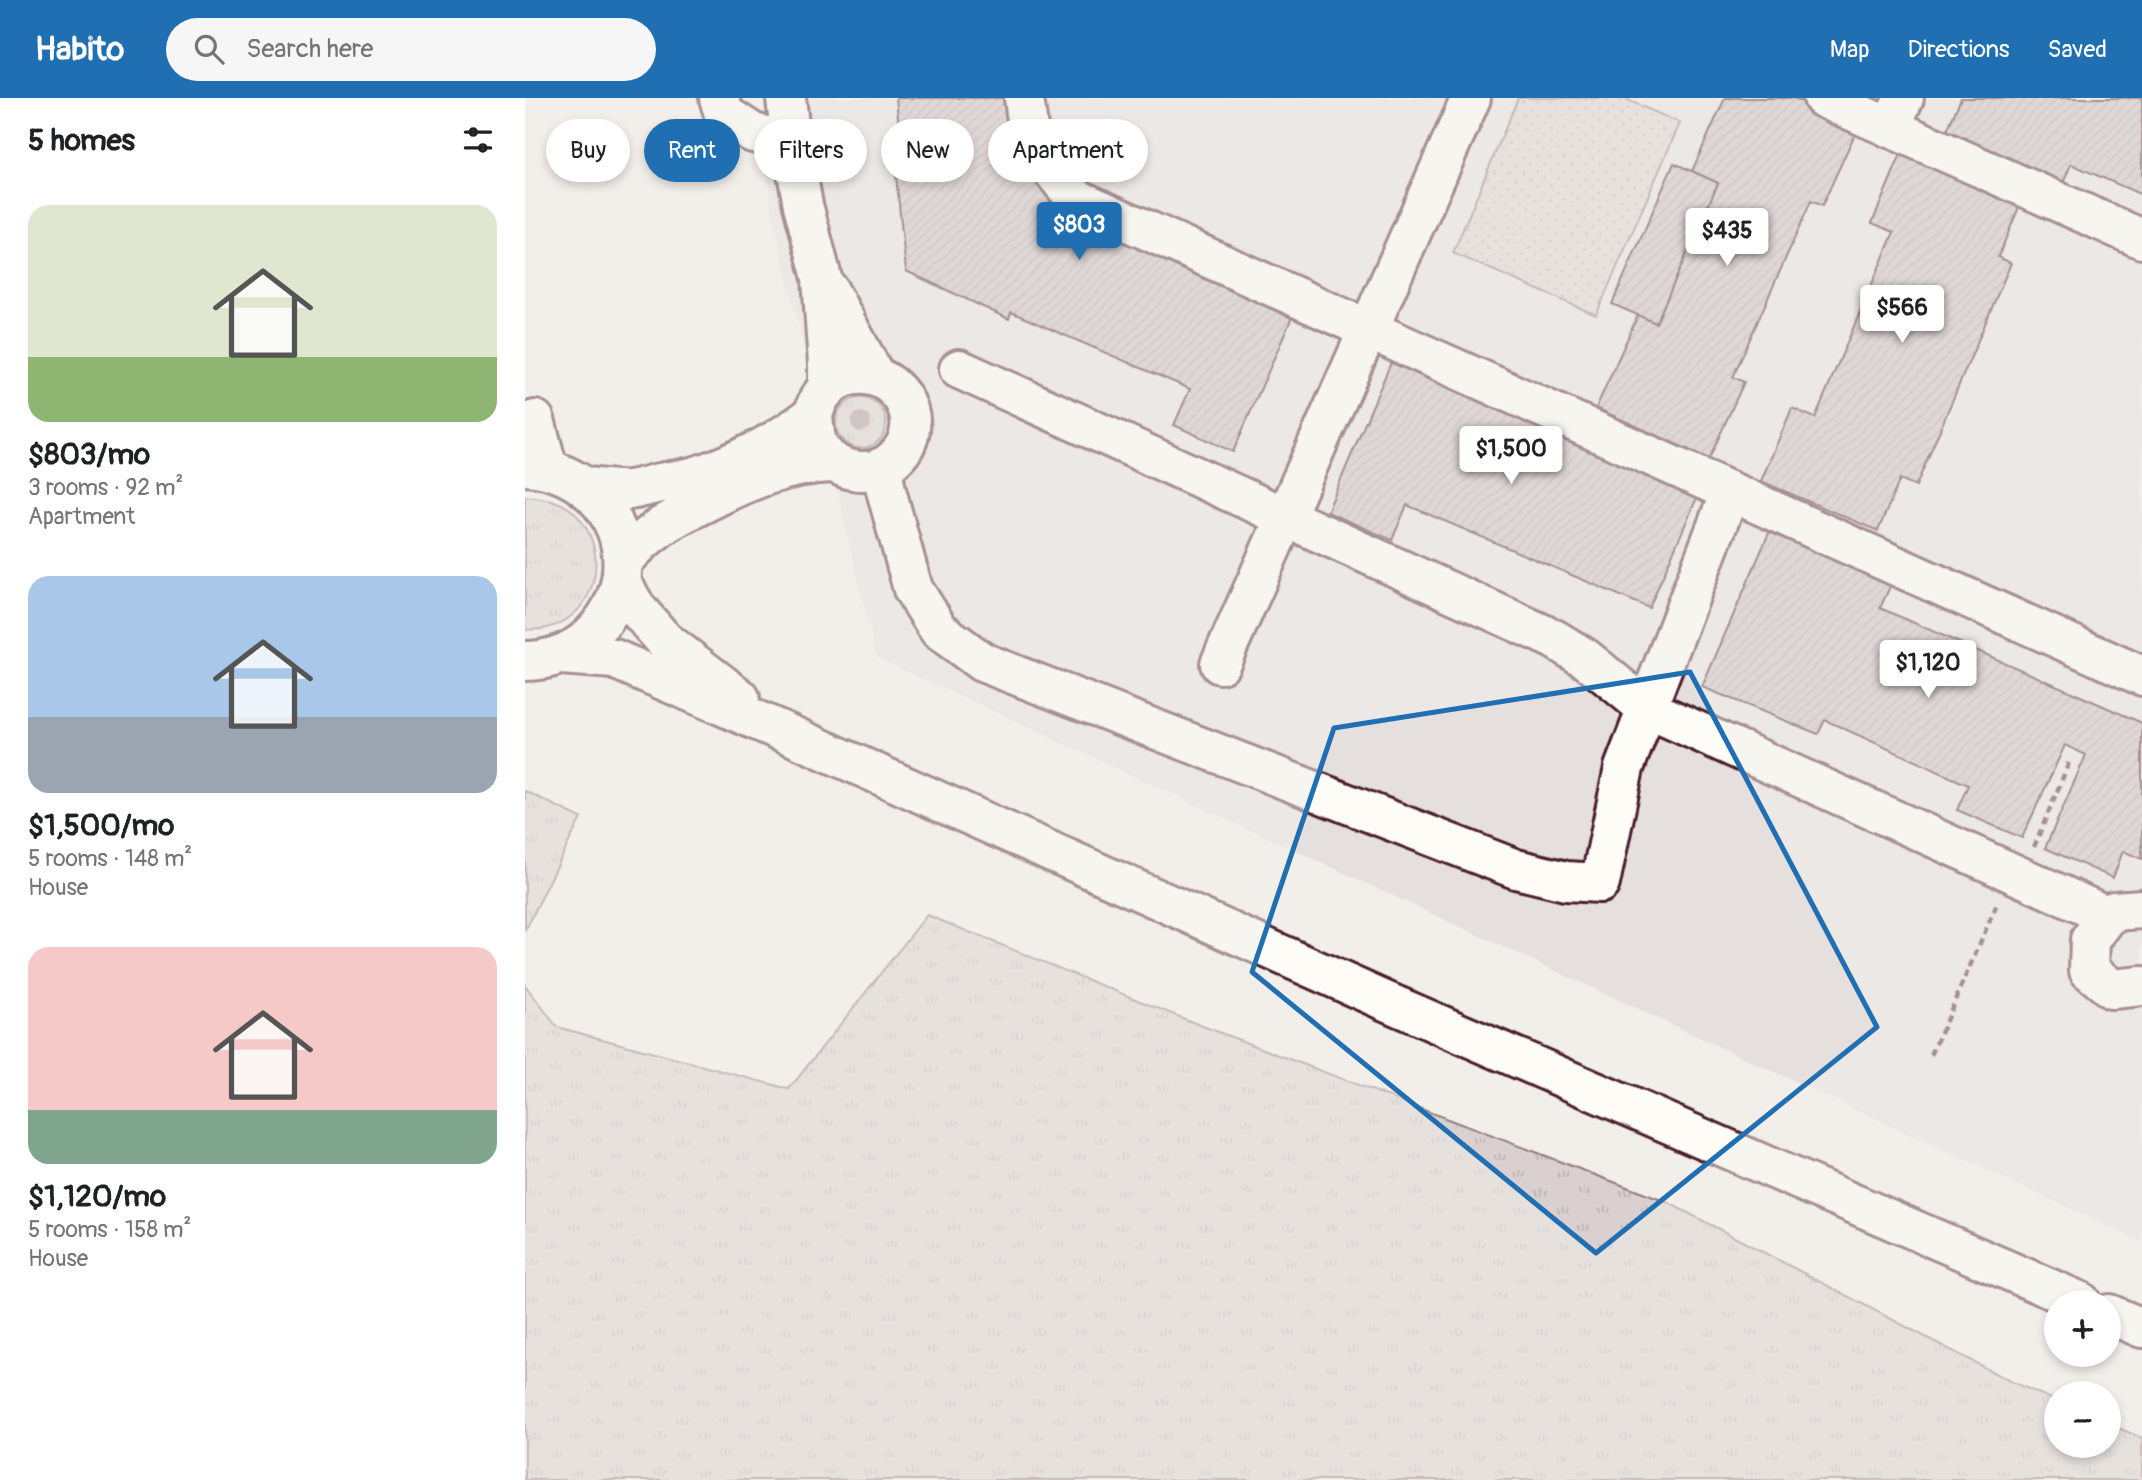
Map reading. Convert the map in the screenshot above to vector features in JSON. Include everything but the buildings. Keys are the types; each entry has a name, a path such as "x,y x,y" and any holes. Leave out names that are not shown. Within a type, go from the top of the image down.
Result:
{"main road":[{"path":"719,98 725,114 753,133 771,137 788,116"},
{"path":"1024,98 1030,143 1075,198 2142,676"},
{"path":"1220,664 1471,98"},
{"path":"1823,98 1897,113 2142,239"},
{"path":"586,487 629,490 700,475 741,458 782,436 820,401 842,378 858,374 875,376 891,383 902,396 909,411 911,428 906,444 896,458 882,467 866,471 850,470 834,463 821,450 814,433 820,401 828,364 822,278 803,205 788,116"},
{"path":"822,278 875,376"},
{"path":"959,369 1554,639 1585,658 1646,708 2125,913 2090,940 2089,970 2112,989 2142,986"},
{"path":"535,420 537,468 568,476 586,487 601,502 613,520 620,540 622,571 614,605 600,626 582,643 543,658"},
{"path":"622,571 649,535 677,516 739,485 781,470 809,464 834,463"},
{"path":"882,467 913,589 939,630 982,662 1516,869 1566,881 1600,883 1624,768 1730,492"},
{"path":"622,571 637,609 665,641 786,733"},
{"path":"543,658 614,659 1383,1000 2053,1290"},
{"path":"2121,1319 2142,1328"}],"highlighted area":[{"path":"1690,672 1877,1027 1596,1253 1252,972 1334,728"}],"shaded area":[{"path":"762,98 2142,98 2142,1242 876,657 771,207 769,182 867,182 867,119 764,119"}],"green space":[{"path":"1518,98 1623,98 1680,123 1596,315 1453,253"},
{"path":"861,398 879,405 886,423 879,441 861,448 843,441 836,423 843,405"},
{"path":"525,496 555,501 571,510 584,524 592,541 595,559 589,594 579,609 565,621 542,629 525,630"},
{"path":"525,791 581,818 525,931"},
{"path":"927,915 1192,1022 1669,1203 2010,1381 2044,1396 2044,1458 2121,1458 2121,1429 2142,1438 2142,1480 525,1480 525,985 557,1027 789,1089"}]}
